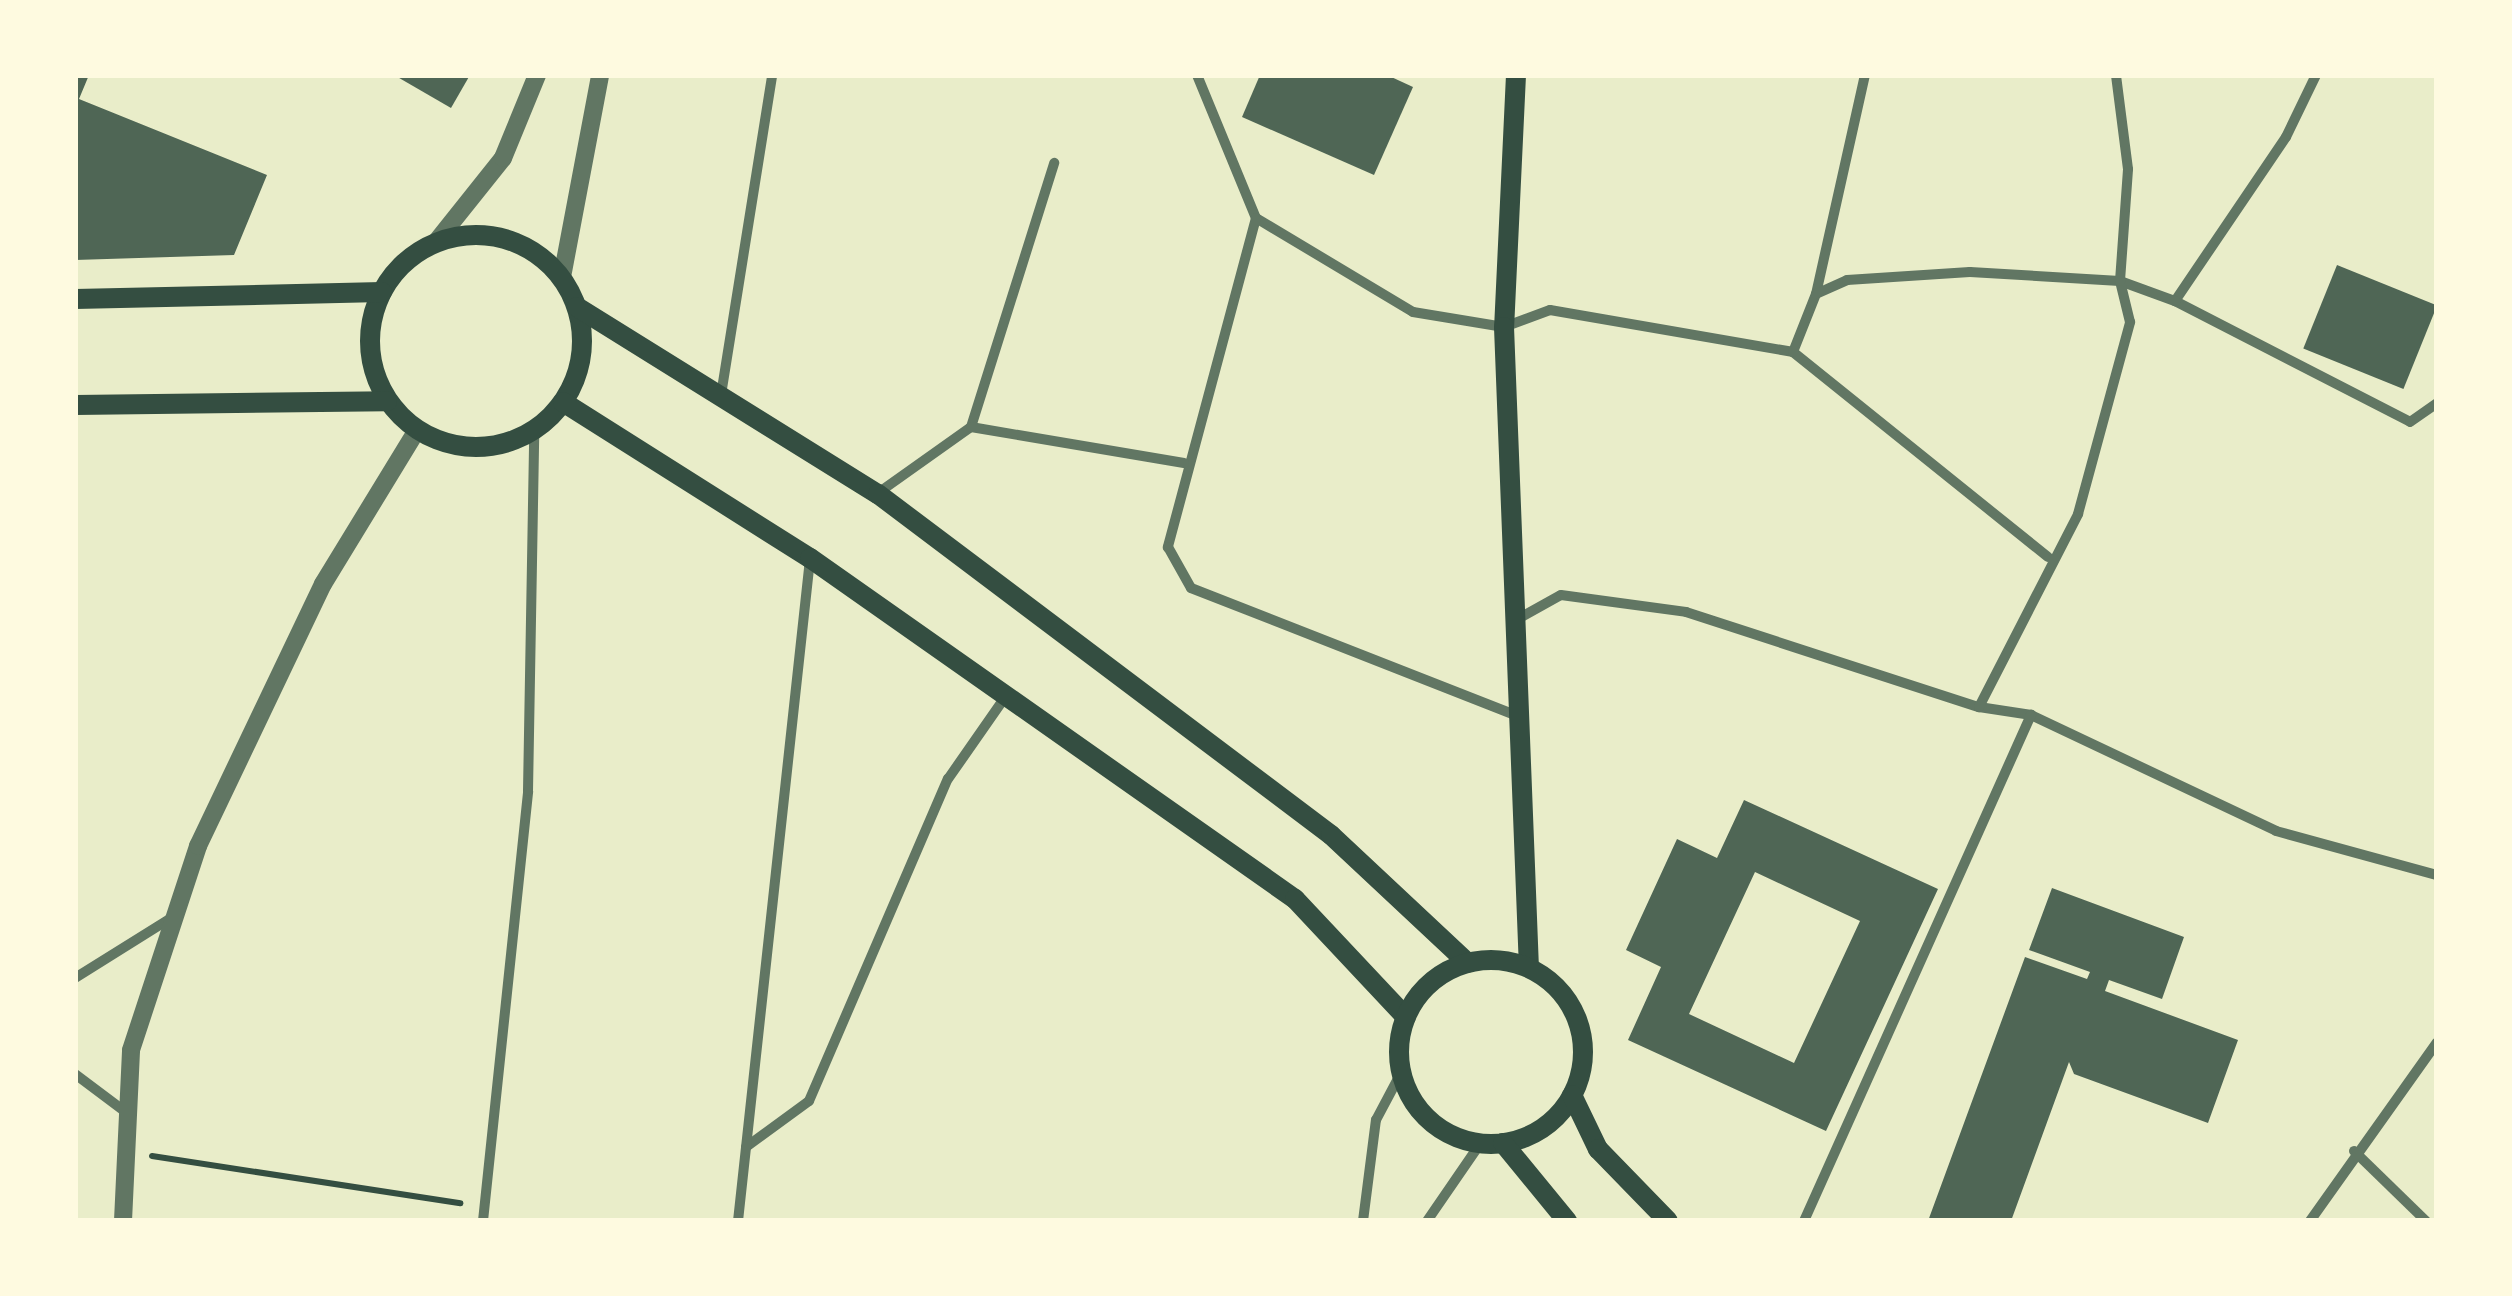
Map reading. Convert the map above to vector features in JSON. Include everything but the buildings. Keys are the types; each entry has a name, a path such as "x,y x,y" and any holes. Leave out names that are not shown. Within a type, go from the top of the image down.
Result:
{"main road":[{"path":"1516,75 1504,327 1513,714 1530,968"},
{"path":"505,238 562,278 576,306 580,356 564,402 534,430 496,446 455,446 417,430 388,402 372,364 382,292 436,242 505,238"},
{"path":"75,299 382,292"},
{"path":"576,306 878,494 1331,835 1468,963"},
{"path":"75,404 388,402"},
{"path":"564,402 810,558 1294,899 1406,1017"},
{"path":"1468,963 1530,968 1574,1011 1582,1068 1572,1095 1555,1118 1504,1143 1480,1144 1429,1121 1401,1073 1406,1017 1442,974 1468,963"},
{"path":"1572,1095 1598,1149 1668,1221"},
{"path":"1504,1143 1567,1221"}],"street":[{"path":"436,242 502,158 537,75"},
{"path":"562,278 600,75"},
{"path":"721,396 772,75"},
{"path":"1197,75 1256,218 1413,312 1504,327 1550,310 1793,352 2048,557"},
{"path":"1793,352 1816,294 1866,75"},
{"path":"1979,707 2048,557 2078,514 2130,322 2120,281 2128,169 2116,75"},
{"path":"2175,302 2286,137 2316,75"},
{"path":"878,494 971,427 1054,162"},
{"path":"1256,218 1184,463 1168,547 1191,588 1513,714"},
{"path":"1816,294 1846,280 1970,272 2120,281 2175,302 2410,422 2437,403"},
{"path":"971,427 1184,463"},
{"path":"123,1221 131,1050 198,846 323,584 417,430"},
{"path":"483,1221 528,791 534,430"},
{"path":"738,1221 810,558"},
{"path":"1511,623 1561,594 1686,612 1979,707 2031,715 2276,831 2437,875"},
{"path":"746,1147 809,1101 948,779 1006,696"},
{"path":"1804,1221 2031,715"},
{"path":"75,978 175,916"},
{"path":"2310,1221 2354,1151 2437,1042"},
{"path":"1363,1221 1376,1120 1401,1073"},
{"path":"75,1074 128,1114"},
{"path":"1427,1221 1480,1144"},
{"path":"2354,1151 2426,1221"}],"path":[{"path":"126,1152 485,1205"}]}
